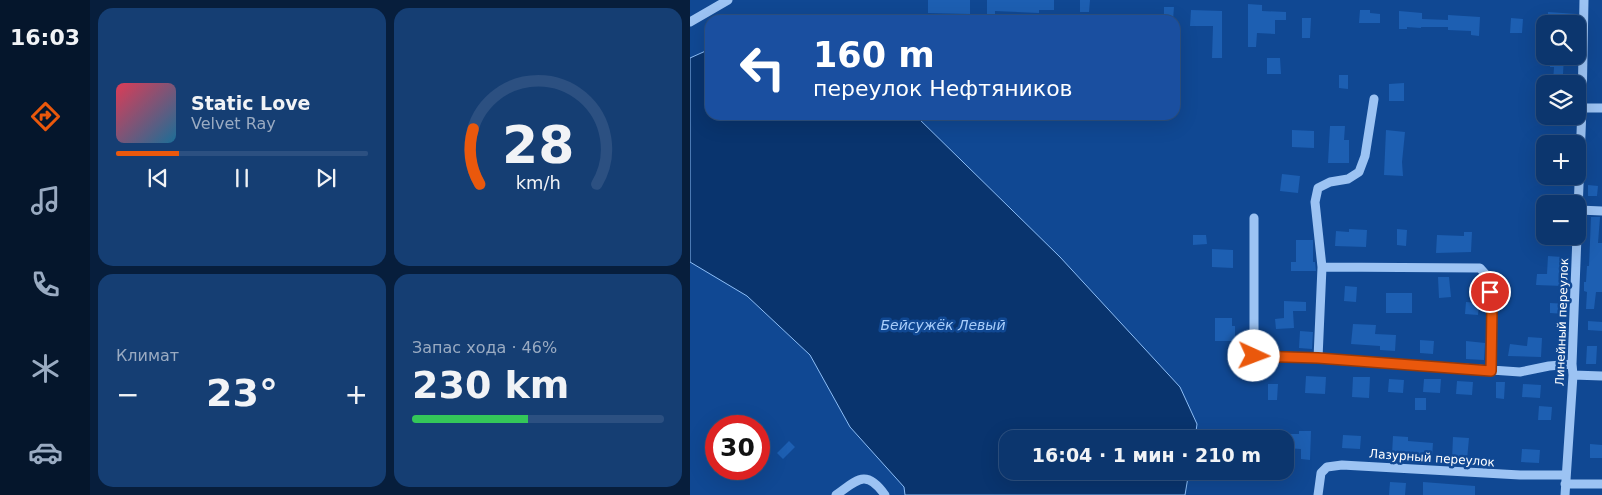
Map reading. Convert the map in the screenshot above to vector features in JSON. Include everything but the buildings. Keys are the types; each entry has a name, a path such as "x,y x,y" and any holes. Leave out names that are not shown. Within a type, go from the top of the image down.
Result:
{"street":[{"path":"690,22 728,0"},
{"name":"Линейный переулок","path":"1583,75 1584,0"},
{"path":"1318,358 1322,267 1315,202 1318,188 1330,182 1348,179 1359,172 1364,156 1374,99"},
{"path":"1586,108 1602,108"},
{"name":"Линейный переулок","path":"1579,195 1582,125"},
{"path":"1586,210 1602,211"},
{"path":"1254,218 1254,356 1318,358 1520,372 1549,366 1572,364"},
{"name":"Линейный переулок","path":"1565,495 1573,375 1577,245"},
{"path":"1322,267 1480,268 1488,277 1492,306 1491,371"},
{"path":"1573,375 1602,376"},
{"name":"Лазурный переулок","path":"1318,495 1321,473 1327,467 1342,465 1520,475 1602,484"},
{"path":"836,495 860,478 868,479 877,484 884,495"}],"water":[{"name":"Бейсужёк Левый","path":"705,51 705,120 920,120 1060,257 1180,387 1197,424 1196,430 999,430 999,480 1188,480 1185,495 905,495 904,487 850,427 810,355 747,296 690,262 690,58"}],"route":[{"path":"1254,356 1318,358 1491,371 1492,306 1490,292"}]}
